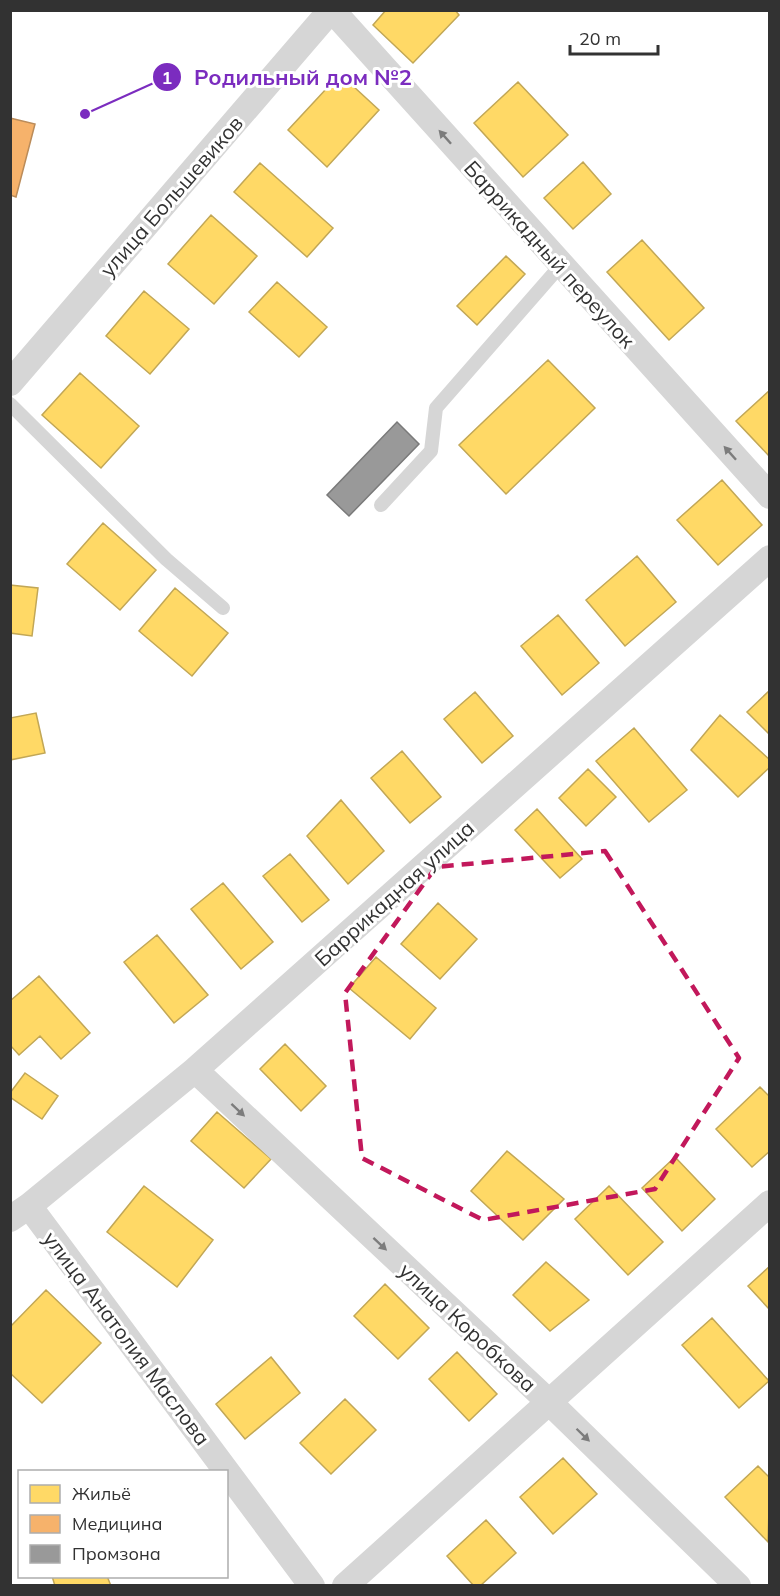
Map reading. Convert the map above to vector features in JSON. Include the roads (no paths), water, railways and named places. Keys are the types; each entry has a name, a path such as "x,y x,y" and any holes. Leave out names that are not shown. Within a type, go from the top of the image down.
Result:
{"street":[{"name":"Баррикадный переулок","path":"331,10 770,496"},
{"name":"улица Большевиков","path":"10,382 331,10"},
{"name":"Баррикадная улица","path":"20,1212 195,1070 770,558"},
{"name":"улица Коробкова","path":"195,1070 549,1402 738,1586"},
{"path":"345,1586 770,1203"},
{"name":"улица Анатолия Маслова","path":"20,1212 221,1470"},
{"name":"улица Анатолия Маслова","path":"228,1478 312,1586"}],"lane":[{"path":"381,505 431,451 436,408 561,266"},
{"path":"10,404 166,559 223,608"}],"place":[{"name":"Родильный дом №2","path":"85,114"}]}
